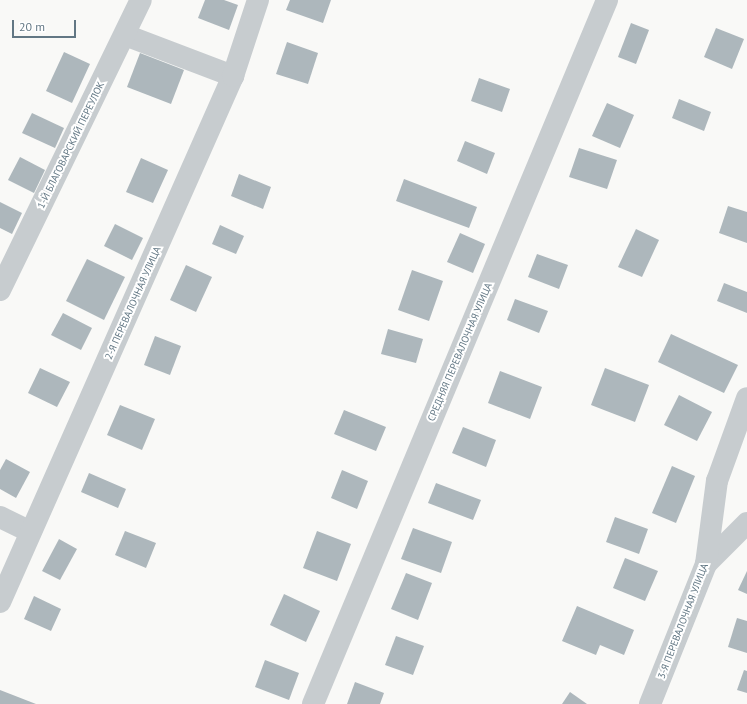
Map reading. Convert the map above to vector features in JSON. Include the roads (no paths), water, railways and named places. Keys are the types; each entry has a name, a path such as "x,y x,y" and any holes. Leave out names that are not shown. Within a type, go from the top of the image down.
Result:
{"street":[{"name":"1-Й БЛАГОВАРСКИЙ ПЕРЕУЛОК","path":"0,290 142,0"},
{"name":"2-Я ПЕРЕВАЛОЧНАЯ УЛИЦА","path":"0,602 233,76 258,0"},
{"name":"СРЕДНЯЯ ПЕРЕВАЛОЧНАЯ УЛИЦА","path":"313,704 607,0"},
{"path":"126,35 233,76"},
{"name":"3-Я ПЕРЕВАЛОЧНАЯ УЛИЦА","path":"650,704 706,564 717,481 747,398"},
{"path":"0,518 31,532"},
{"path":"706,564 747,523"}]}
